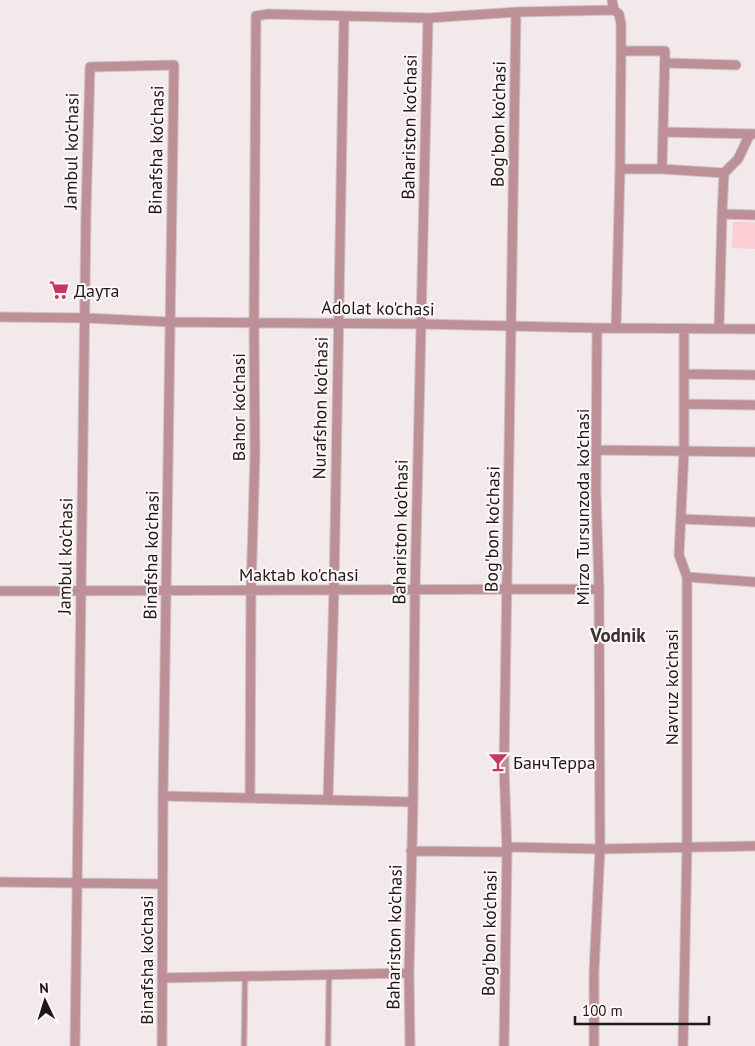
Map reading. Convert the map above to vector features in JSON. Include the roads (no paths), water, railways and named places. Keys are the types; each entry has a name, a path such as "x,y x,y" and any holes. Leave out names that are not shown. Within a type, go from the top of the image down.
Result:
{"street":[{"path":"612,0 614,10"},
{"path":"344,17 428,18 516,12 614,10 619,14 621,24 620,169 616,328"},
{"name":"Bog'bon ko'chasi","path":"504,1046 507,850 504,764 516,12"},
{"name":"Bahor ko'chasi","path":"250,798 256,16 268,14 344,17"},
{"name":"Nurafshon ko'chasi","path":"328,800 334,590 344,17"},
{"name":"Bahariston ko'chasi","path":"410,1046 409,973 415,590 428,18"},
{"path":"621,51 665,51 662,169"},
{"path":"665,63 736,65"},
{"name":"Jambul ko'chasi","path":"75,1046 90,67 174,65"},
{"name":"Binafsha ko'chasi","path":"162,1046 163,796 174,65"},
{"path":"663,132 752,134 738,159 724,173 720,328"},
{"path":"620,169 662,169 724,173"},
{"path":"722,214 755,215"},
{"name":"Adolat ko'chasi","path":"0,317 170,322 755,329"},
{"name":"Mirzo Tursunzoda ko'chasi","path":"594,1046 594,972 600,849 599,589 596,492 598,328"},
{"name":"Navruz ko'chasi","path":"683,1046 687,847 687,577 679,555 684,451 684,329"},
{"path":"684,374 755,375"},
{"path":"684,404 755,405"},
{"path":"597,450 755,452"},
{"path":"681,519 755,522"},
{"path":"687,577 755,582"},
{"name":"Maktab ko'chasi","path":"0,591 599,589"},
{"path":"163,796 413,802"},
{"path":"412,851 755,846"},
{"path":"0,882 162,884"},
{"path":"162,978 409,973"}],"lane":[{"path":"328,1046 329,974"},
{"path":"244,1046 245,976"}],"place":[{"name":"Даута","path":"59,290"},
{"name":"БанчТерра","path":"498,762"}],"district":[{"name":"Vodnik","path":"618,635"}]}
